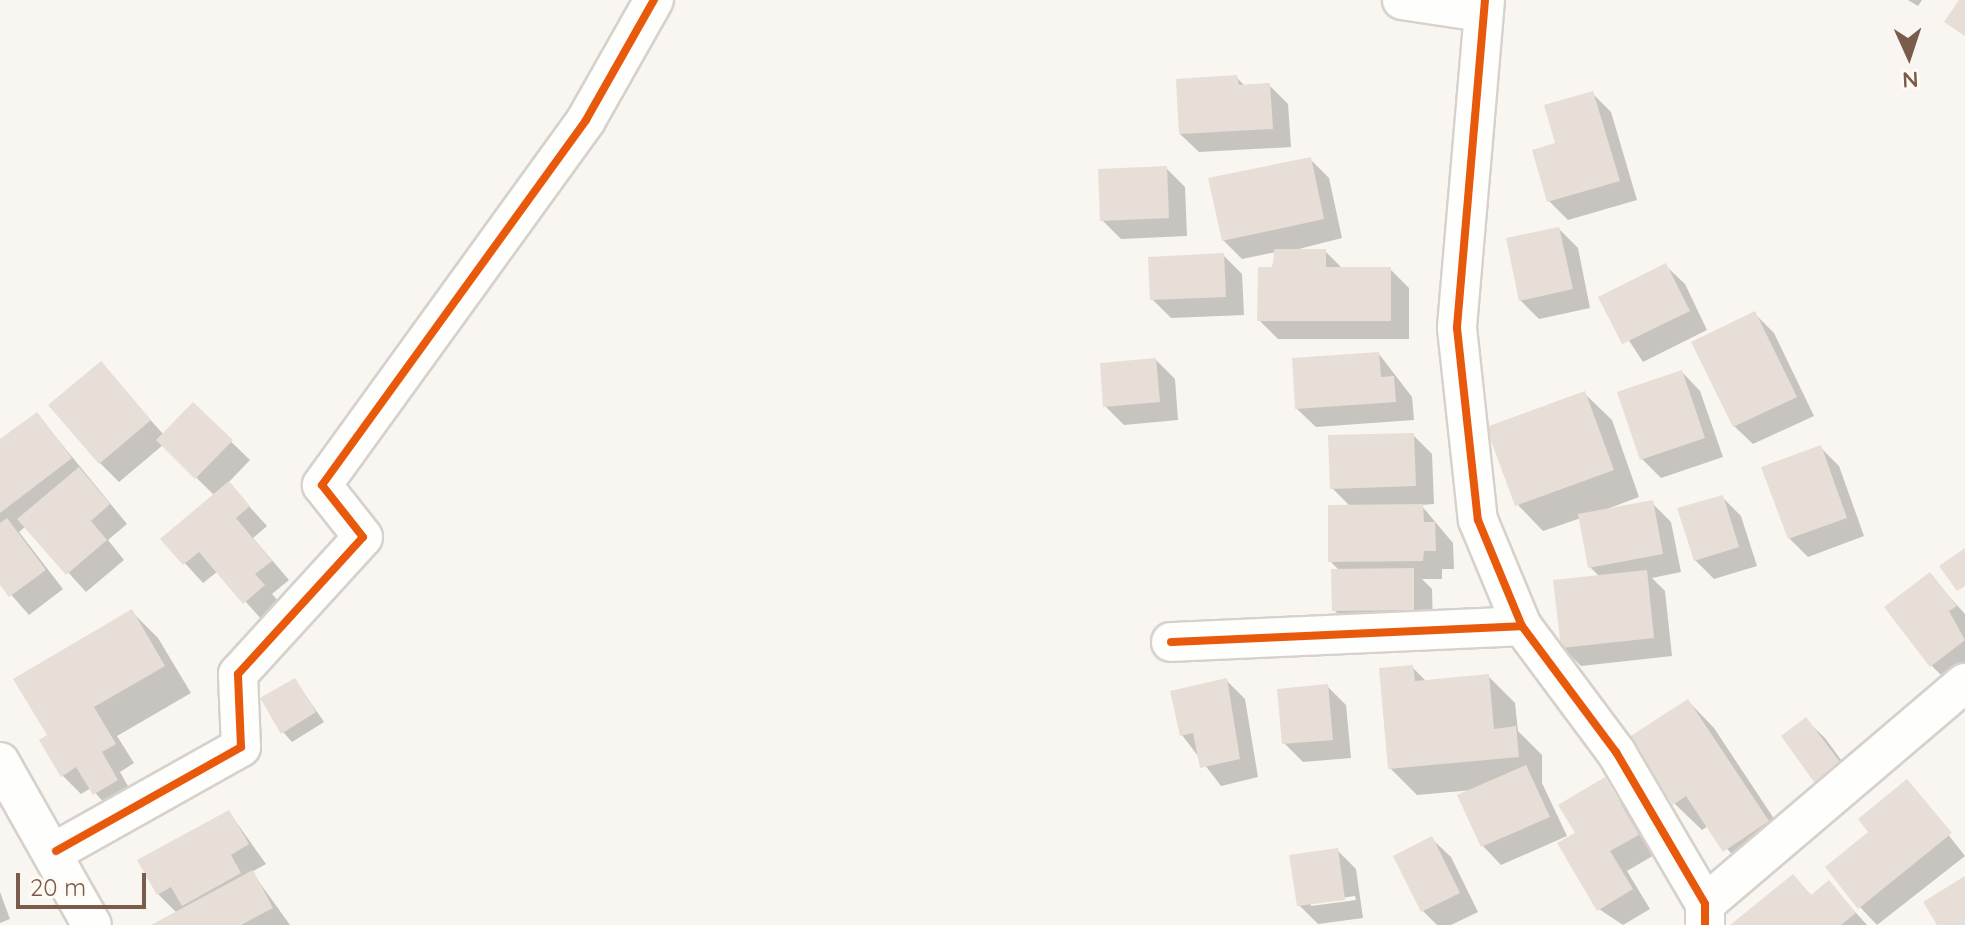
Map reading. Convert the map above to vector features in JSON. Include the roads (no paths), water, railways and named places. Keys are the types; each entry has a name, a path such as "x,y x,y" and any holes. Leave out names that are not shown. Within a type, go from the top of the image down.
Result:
{"street":[{"path":"56,851 241,747 238,674 363,537 322,485 586,120 654,0"},
{"path":"1402,0 1483,6 1457,328 1478,520 1522,626 1616,752 1705,914 1965,683"},
{"path":"1171,642 1522,626"},
{"path":"0,762 56,851 92,925"}]}
